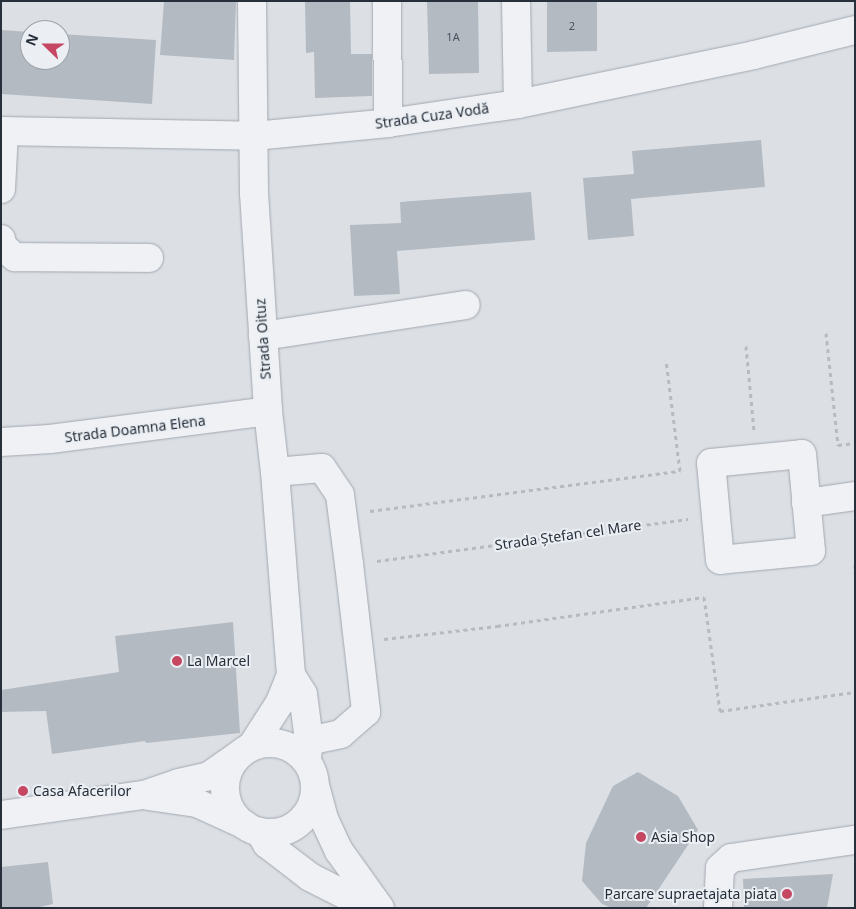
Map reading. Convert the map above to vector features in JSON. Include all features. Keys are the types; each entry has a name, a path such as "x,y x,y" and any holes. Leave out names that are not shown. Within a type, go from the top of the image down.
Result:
{"street":[{"name":"Strada Oituz","path":"252,1 254,193 268,411 275,472 291,675 302,694 308,750"},
{"path":"387,1 388,123"},
{"path":"516,1 518,104"},
{"name":"Strada Cuza Vodă","path":"2,131 254,136 388,123 518,104 754,55 855,30"},
{"path":"1,189 2,131"},
{"path":"1,239 3,247 15,257 149,258"},
{"path":"263,336 466,305"},
{"name":"Strada Doamna Elena","path":"1,442 50,440 268,411"},
{"path":"802,454 811,551 720,560 711,463 756,459 802,454"},
{"path":"1,815 144,795 179,783 209,776 246,750 267,742 282,744 296,750 308,750 340,734 366,712 340,495 322,468 275,472"},
{"path":"806,503 855,496"},
{"name":"Strada Oituz","path":"246,750 279,704 291,675"},
{"path":"246,750 231,765 225,791 228,804 235,816 252,828 266,844 310,877 371,908"},
{"path":"308,750 324,819 340,851 380,908"},
{"path":"144,795 197,803 252,828 280,831 298,824 310,808 316,789"},
{"path":"718,908 720,868 731,858 855,840"}],"path":[{"path":"826,333 828,371 838,445 855,443"},
{"path":"746,346 756,459"},
{"path":"342,514 680,471 666,360"},
{"name":"Strada Ștefan cel Mare","path":"420,555 716,515"},
{"path":"855,564 855,572"},
{"path":"359,642 497,626 704,596 720,711 855,692"}],"building":[{"path":"164,1 236,1 234,60 160,55"},
{"path":"305,1 350,1 351,54 372,54 372,96 315,98 314,52 306,53"},
{"path":"427,1 478,1 479,73 429,74"},
{"path":"547,1 597,1 597,51 547,52"},
{"path":"1,30 20,31 20,70 70,70 70,35 156,40 152,104 1,94"},
{"path":"761,140 765,187 631,199 634,236 588,240 583,178 634,174 632,151"},
{"path":"531,192 535,240 397,251 400,294 354,296 350,225 401,223 400,202"},
{"name":"La Marcel","path":"233,622 240,733 146,743 145,741 52,754 46,711 1,712 1,690 119,672 115,636"},
{"name":"Asia Shop","path":"638,772 678,796 698,830 646,908 612,908 602,904 582,881 586,843 613,786"},
{"path":"48,862 53,904 35,908 1,908 1,867"},
{"name":"Parcare supraetajata piata","path":"833,874 827,908 744,908 743,879"}],"place":[{"name":"La Marcel","path":"177,661"},
{"name":"Casa Afacerilor","path":"23,791"},
{"name":"Asia Shop","path":"641,837"},
{"name":"Parcare supraetajata piata","path":"787,894"}]}
